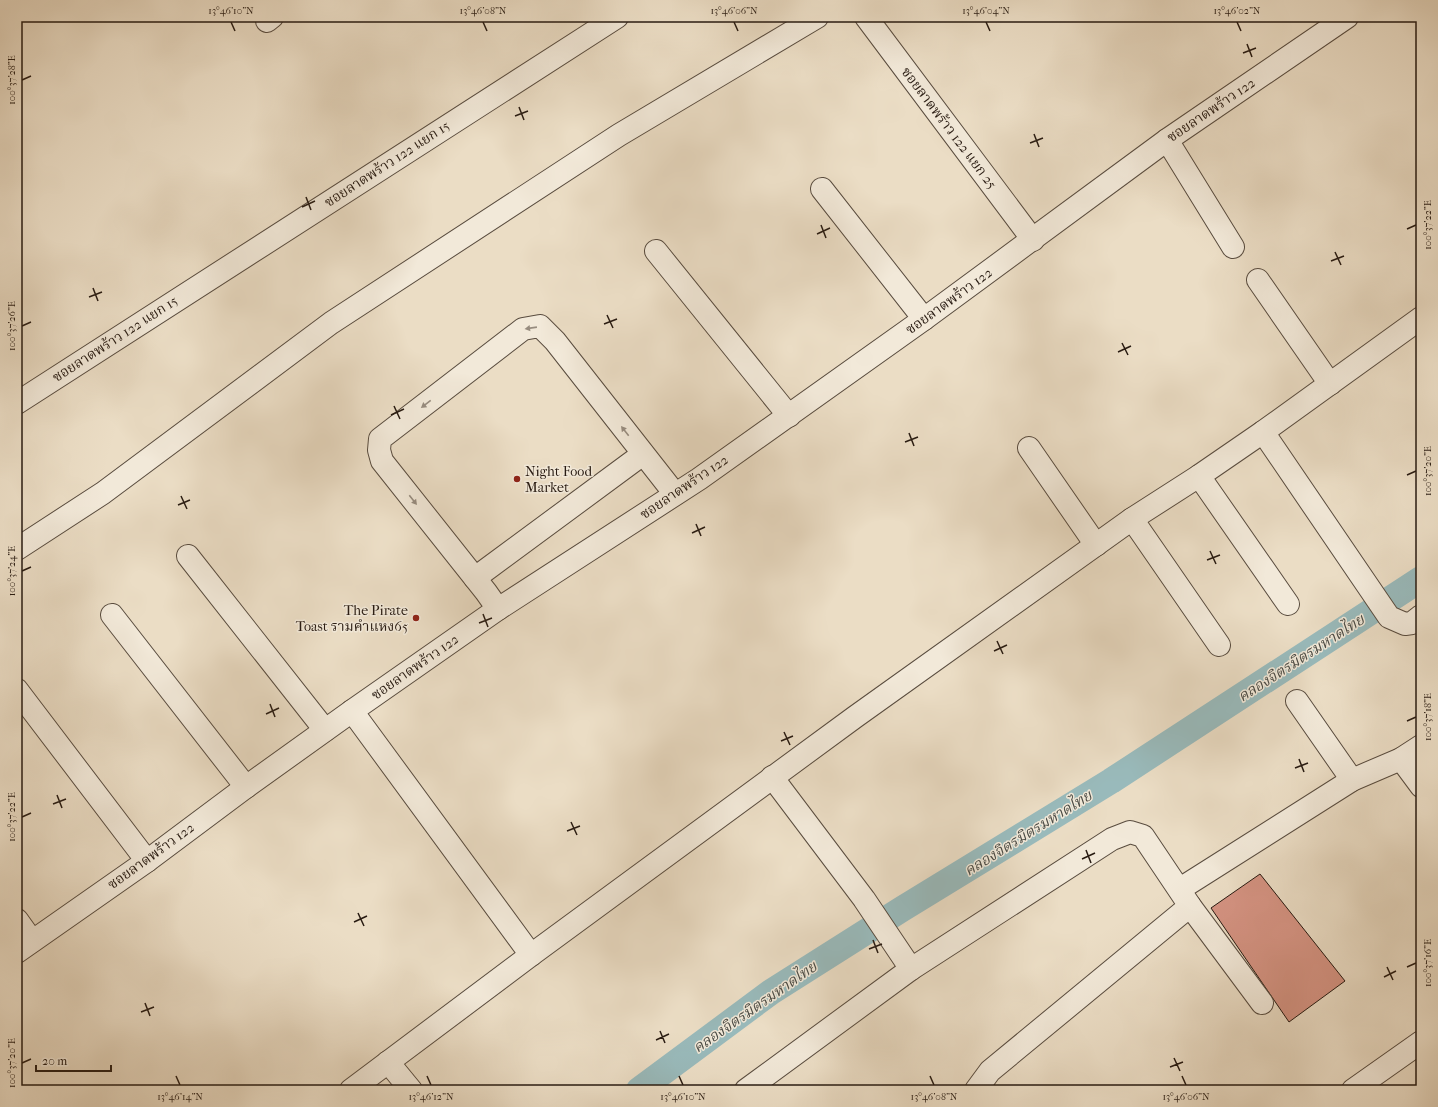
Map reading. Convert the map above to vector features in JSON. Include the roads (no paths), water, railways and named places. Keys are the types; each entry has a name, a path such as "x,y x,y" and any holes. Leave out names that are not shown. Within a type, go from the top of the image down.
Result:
{"street":[{"name":"ซอยลาดพร้าว 122 แยก 15","path":"17,402 617,17"},
{"path":"17,549 103,493 331,323 619,135 817,17"},
{"name":"ซอยลาดพร้าว 122 แยก 25","path":"866,17 1033,240"},
{"name":"ซอยลาดพร้าว 122","path":"25,946 147,861 246,786 498,609 675,494 788,416 1033,240 1167,140 1347,17"},
{"path":"1167,140 1233,247"},
{"path":"822,188 924,319"},
{"path":"656,251 788,416"},
{"path":"1258,280 1330,384"},
{"path":"351,1090 855,716 1132,519 1199,476 1263,432 1421,318"},
{"path":"498,609 382,461 379,450 380,440 523,329 540,326 555,341 675,494"},
{"path":"1263,432 1388,617 1406,624 1412,623 1421,616"},
{"path":"1029,448 1096,545"},
{"path":"475,578 643,454"},
{"path":"1199,476 1288,604"},
{"path":"1132,519 1219,645"},
{"path":"188,556 325,730"},
{"path":"112,615 246,786"},
{"path":"17,690 147,861"},
{"path":"1297,701 1352,780"},
{"path":"352,711 531,955"},
{"path":"976,1090 990,1072 1185,897 1352,780 1401,759 1421,746"},
{"path":"1401,759 1421,786"},
{"path":"772,778 864,899 911,969"},
{"path":"746,1090 911,969 1112,839 1130,832 1143,836 1262,1004"},
{"path":"17,920 25,946"},
{"path":"1353,1090 1421,1042"},
{"path":"388,1062 411,1090"}],"waterway":[{"name":"คลองจิตรมิตรมหาดไทย","path":"639,1090 771,992 902,909 1111,781 1421,579"}],"place":[{"name":"Night Food Market","path":"517,479"},
{"name":"The Pirate Toast รามคำแหง65","path":"416,618"}]}
